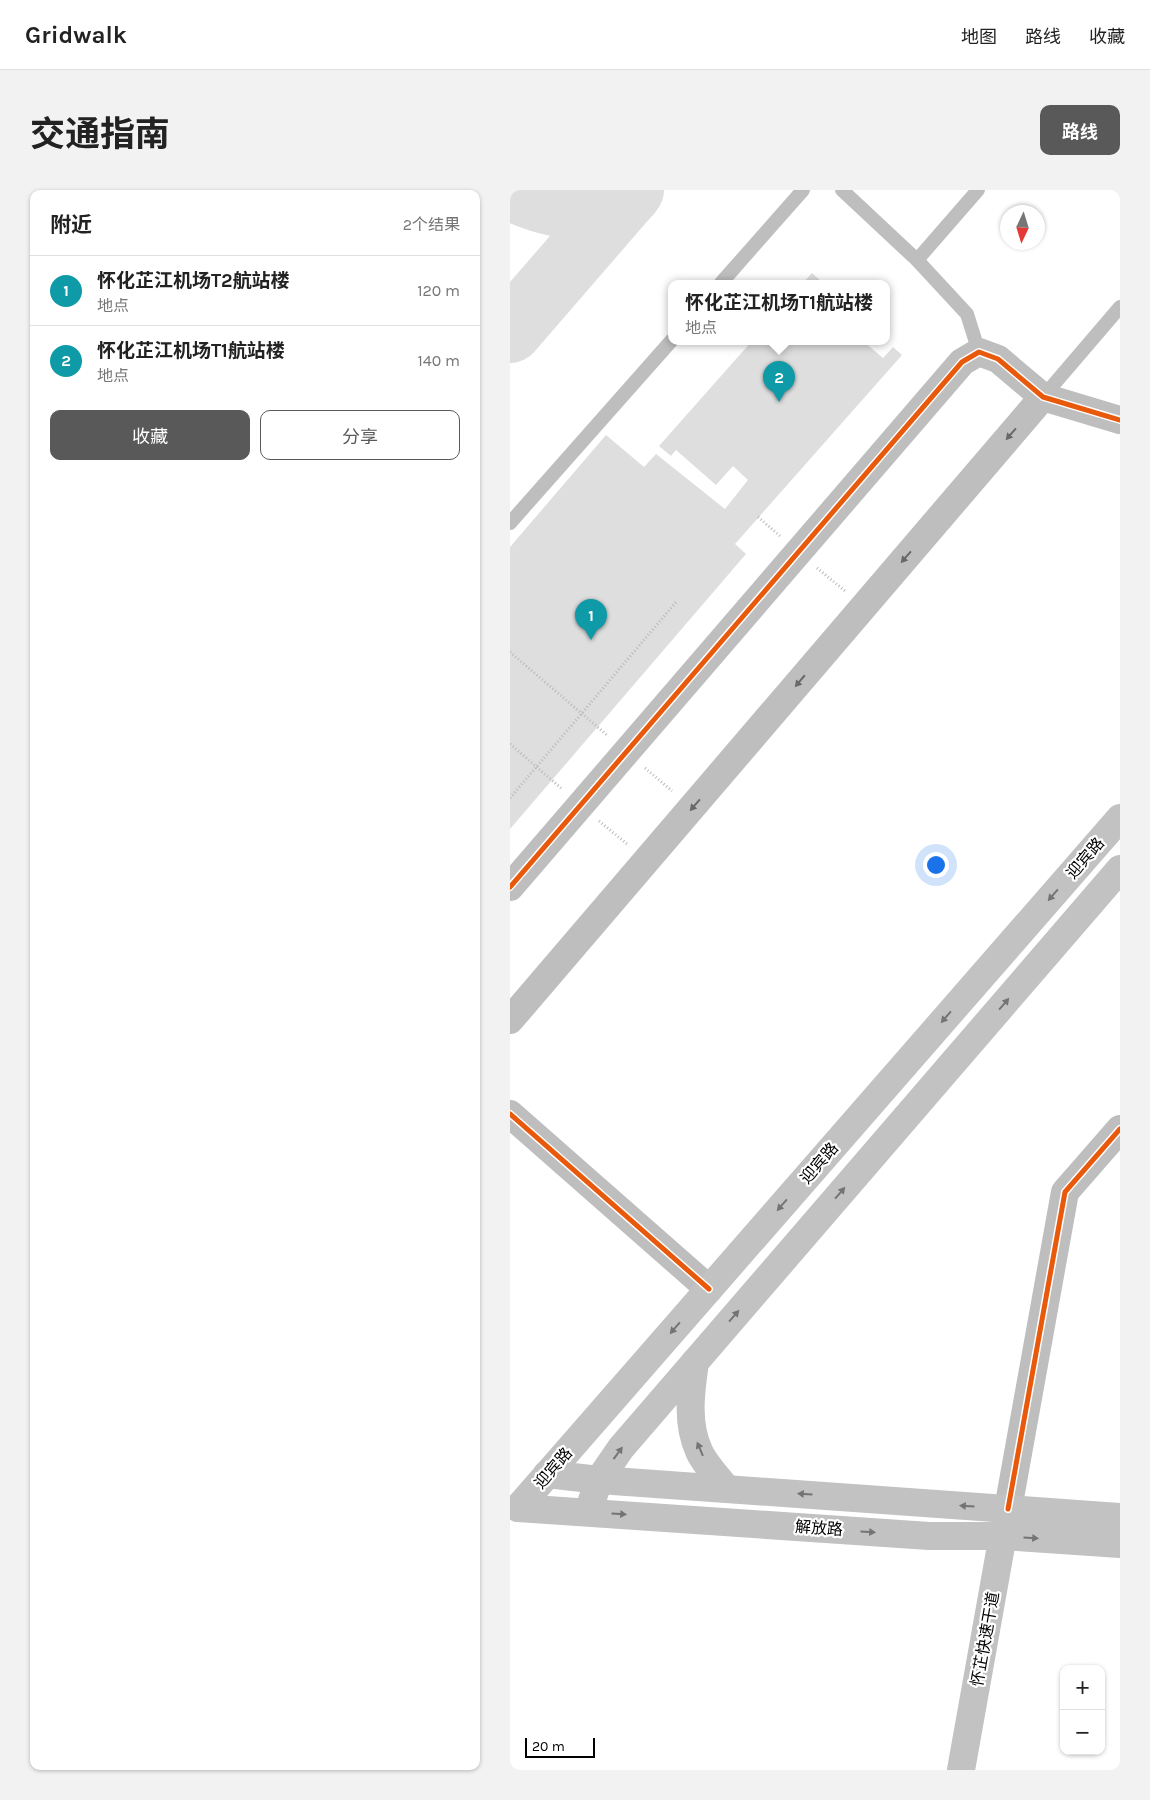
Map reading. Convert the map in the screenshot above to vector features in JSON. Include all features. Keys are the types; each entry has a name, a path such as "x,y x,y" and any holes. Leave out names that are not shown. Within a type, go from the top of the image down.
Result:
{"main road":[{"name":"迎宾路","path":"514,1507 547,1474 1120,818"},
{"name":"迎宾路","path":"588,1512 599,1480 621,1448 1120,869"},
{"path":"695,1362 690,1404 693,1428 699,1451 726,1489"},
{"name":"解放路","path":"547,1474 599,1480 1120,1517"},
{"name":"解放路","path":"514,1507 929,1536 1003,1536 1120,1544"},
{"name":"怀芷快速干道","path":"961,1770 1008,1509"}],"street":[{"path":"510,887 962,362 979,352 998,359 1043,397 1120,420"},
{"path":"510,1020 1043,397"},
{"path":"510,1114 709,1289"},
{"path":"1008,1509 1065,1192 1120,1129"}],"lane":[{"path":"724,280 803,190"},
{"path":"842,190 917,260 967,314 979,352"},
{"path":"917,260 978,190"},
{"path":"1043,397 1120,307"},
{"path":"510,523 668,345"}],"path":[{"path":"510,798 677,601"},
{"path":"510,652 582,713"},
{"path":"510,744 537,766"}],"building":[{"path":"812,273 820,280 806,280"},
{"path":"748,345 868,345 883,358 893,347 902,355 735,544 746,554 510,829 510,547 606,435 644,467 656,454 725,509 748,480 733,466 716,485 676,450 671,456 659,446"}],"taxiway":[{"path":"514,190 544,202 566,206 599,204 629,194"},
{"path":"510,331 632,190"}],"cycle path":[{"path":"510,887 962,362 979,352 998,359 1043,397 1120,420"},
{"path":"510,1114 709,1289"},
{"path":"1008,1509 1065,1192 1120,1129"}],"place":[{"name":"怀化芷江机场T1航站楼","path":"779,402"},
{"name":"怀化芷江机场T2航站楼","path":"591,640"}]}
